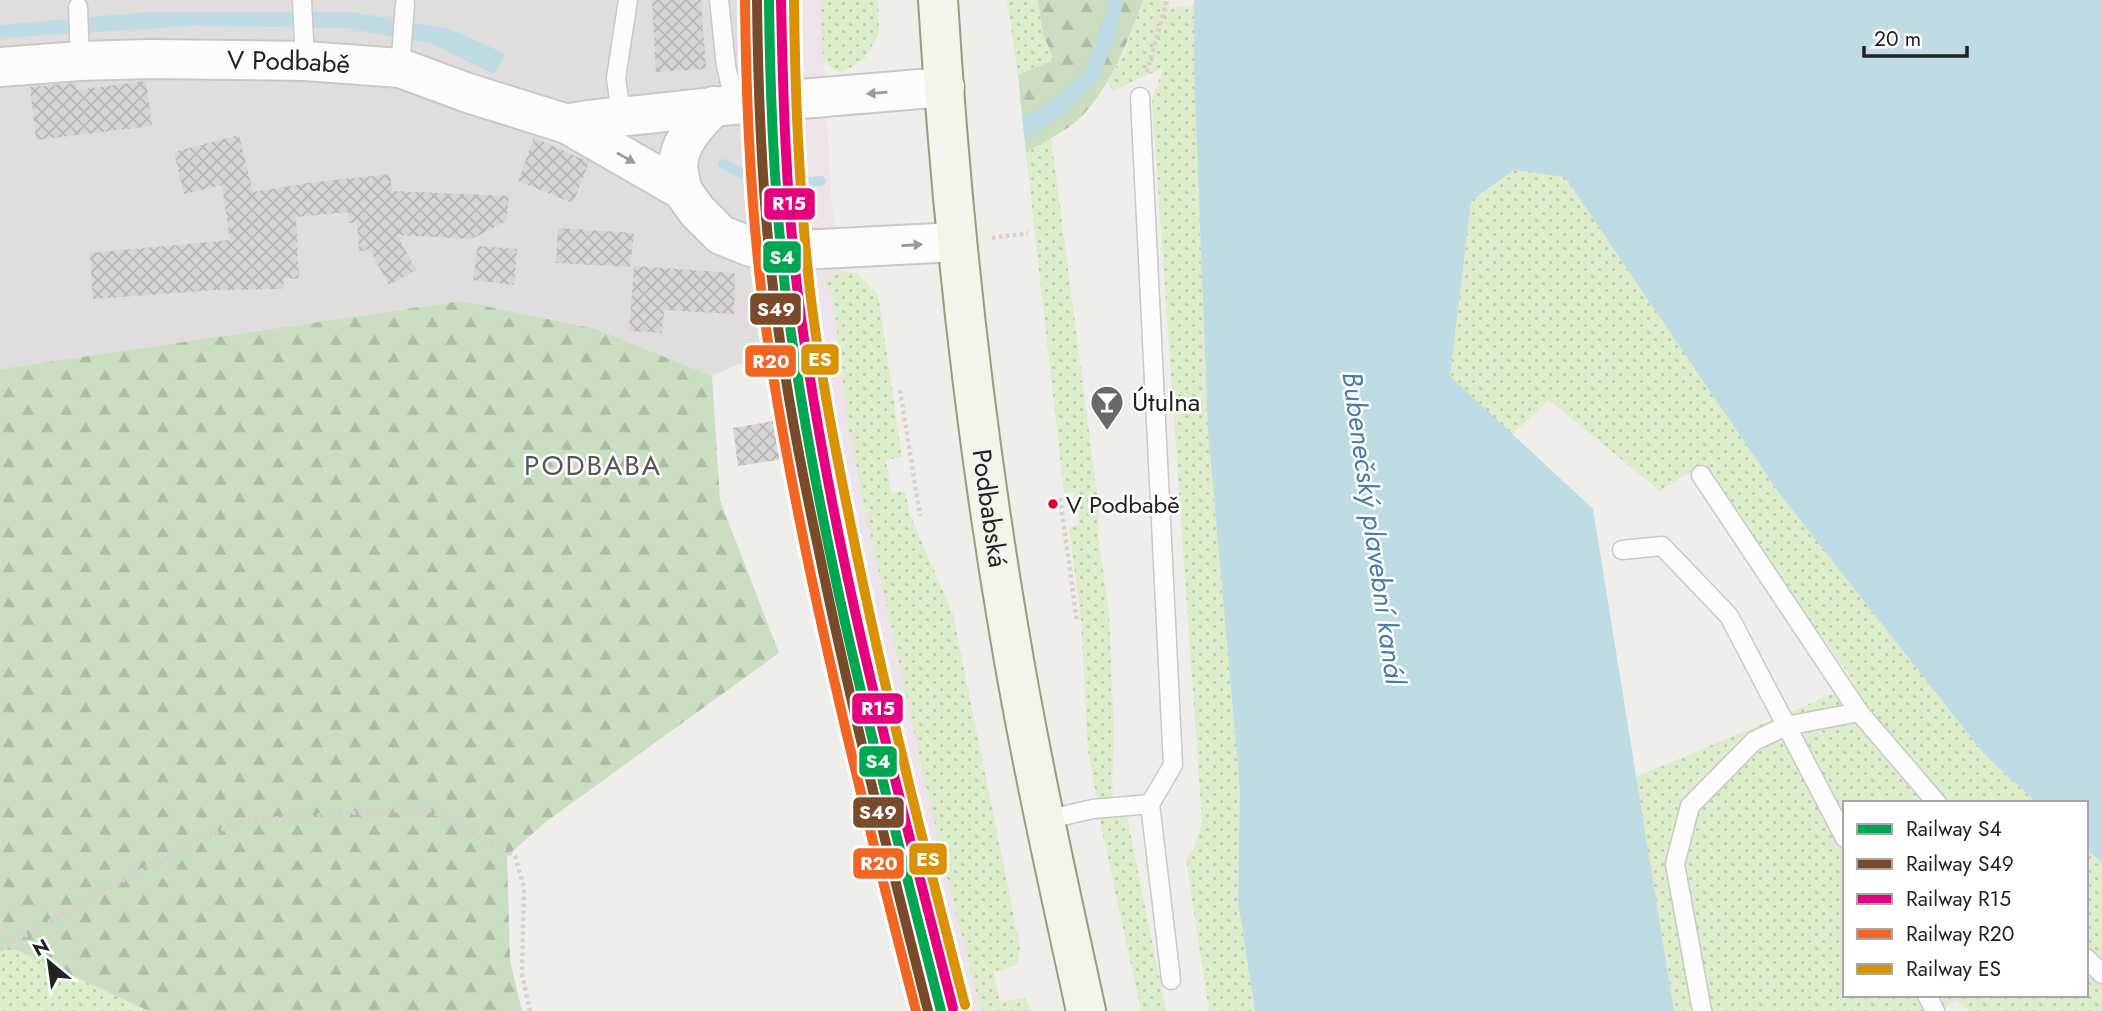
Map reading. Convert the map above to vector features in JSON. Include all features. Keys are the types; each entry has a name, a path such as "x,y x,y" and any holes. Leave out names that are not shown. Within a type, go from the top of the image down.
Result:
{"main road":[{"name":"Podbabská","path":"938,0 956,242 991,520 1010,639 1045,820 1086,1011"}],"street":[{"name":"V Podbabě","path":"0,67 80,52 149,59 304,51 401,58 468,93 567,124 682,190 697,211 721,235 751,247 801,250 956,242"},
{"name":"V Podbabě","path":"567,124 621,109 653,114 724,105 945,87"},
{"path":"682,190 678,165 690,132 724,105"}],"lane":[{"path":"302,0 304,51"},
{"path":"621,109 617,78 628,0"},
{"path":"719,0 726,66 724,105"},
{"path":"401,58 405,4"},
{"path":"78,6 80,52"},
{"path":"1140,97 1173,765 1150,804 1171,980"},
{"path":"1701,475 1859,712 1935,801"},
{"path":"1622,550 1662,546 1730,616 1843,834"},
{"path":"1702,1011 1675,864 1690,806 1754,741 1786,726 1859,712"},
{"path":"1045,820 1093,809 1150,804"},
{"path":"2088,960 2102,975"}],"path":[{"path":"1140,97 1167,0"},
{"path":"762,273 769,334"},
{"path":"900,390 920,516"},
{"path":"1060,498 1077,622"},
{"path":"0,950 111,886 239,821 425,808 515,856 524,887 522,974 530,1011"}],"shaded area":[{"path":"0,0 747,0 773,349 712,376 596,329 461,301 0,369"},
{"path":"740,0 821,0 831,194 846,328 998,1011 913,1011 813,605 785,469 763,340 748,201"}],"green space":[{"path":"821,0 878,0 879,34 865,58 838,72 823,61"},
{"path":"1007,0 1038,0 1043,34 1055,60 1018,75"},
{"path":"1038,0 1143,0 1118,62 1101,92 1069,127 1026,153 1018,75 1054,60 1043,34"},
{"path":"1143,0 1163,0 1170,8 1194,5 1194,71 1208,430 1240,790 1238,901 1255,1011 1209,1011 1186,859 1193,850 1202,822 1152,100 1163,68 1112,91 1108,82 1127,47"},
{"path":"1051,137 1099,510 1098,536 1109,612 1114,734 1112,786 1118,816 1127,817 1166,1011 1141,1011 1101,826 1088,749 1081,621 1069,527 1079,524 1075,492 1064,493 1026,153"},
{"path":"1514,170 1565,176 1779,493 1984,754 2035,801 1843,801 1843,997 2088,997 2088,850 2102,863 2102,1011 1970,1011 1957,1001 1939,1011 1674,1011 1636,777 1856,684 1778,576 1704,463 1660,491 1549,400 1512,434 1450,376 1471,201"},
{"path":"842,271 858,274 878,294 902,457 886,460 891,493 905,491 910,515 953,614 1020,947 1017,965 993,972 1000,1002 1025,998 1033,1011 981,1011 942,857 848,425 832,290 826,288 824,281"},
{"path":"461,301 596,329 712,376 720,500 779,653 547,821 507,856 510,961 522,1011 149,1011 16,950 0,949 0,369"},
{"path":"0,949 16,950 149,1011 0,1011"}],"water":[{"path":"1108,0 1123,0 1118,26 1099,79 1062,115 1025,141 1022,118 1051,101 1084,72 1107,13"},
{"name":"Bubenečský plavební kanál","path":"1194,0 2102,0 2102,863 2088,850 2088,801 2035,801 1984,754 1779,493 1565,177 1514,170 1471,201 1450,376 1593,509 1674,1011 1255,1011 1238,901 1240,790 1208,430 1194,71"},
{"path":"147,12 352,12 451,29 505,54 494,74 432,44 346,28 192,26 0,38 0,25"}],"building":[{"path":"652,0 701,0 706,69 656,72"},
{"path":"146,81 152,126 36,140 30,87 76,83 77,90"},
{"path":"239,135 253,192 390,174 392,191 509,196 506,221 472,239 397,235 416,270 389,285 369,249 359,252 357,223 349,223 348,212 296,217 299,279 283,278 284,289 215,290 93,299 90,253 230,240 222,185 184,194 174,152"},
{"path":"534,138 589,162 573,203 518,181"},
{"path":"558,228 634,233 630,267 556,263"},
{"path":"478,246 517,249 514,285 473,280"},
{"path":"634,266 735,273 734,314 664,310 662,333 629,331"},
{"path":"785,419 791,458 738,466 733,428"}],"waterway":[{"path":"723,164 766,186 821,181"}],"rail line":[{"name":"R20","path":"745,0 754,222 776,393 831,667 916,1011"},
{"name":"S49","path":"757,0 766,222 788,390 843,664 928,1011"},
{"name":"S4","path":"769,0 778,222 799,387 853,656 941,1011"},
{"name":"R15","path":"781,0 788,185 798,295 811,385 865,654 953,1008"},
{"name":"ES","path":"794,0 803,218 810,291 824,385 879,658 965,1005"}],"place":[{"name":"Útulna","path":"1107,432"},
{"name":"V Podbabě","path":"1053,504"}],"district":[{"name":"PODBABA","path":"593,465"}]}
